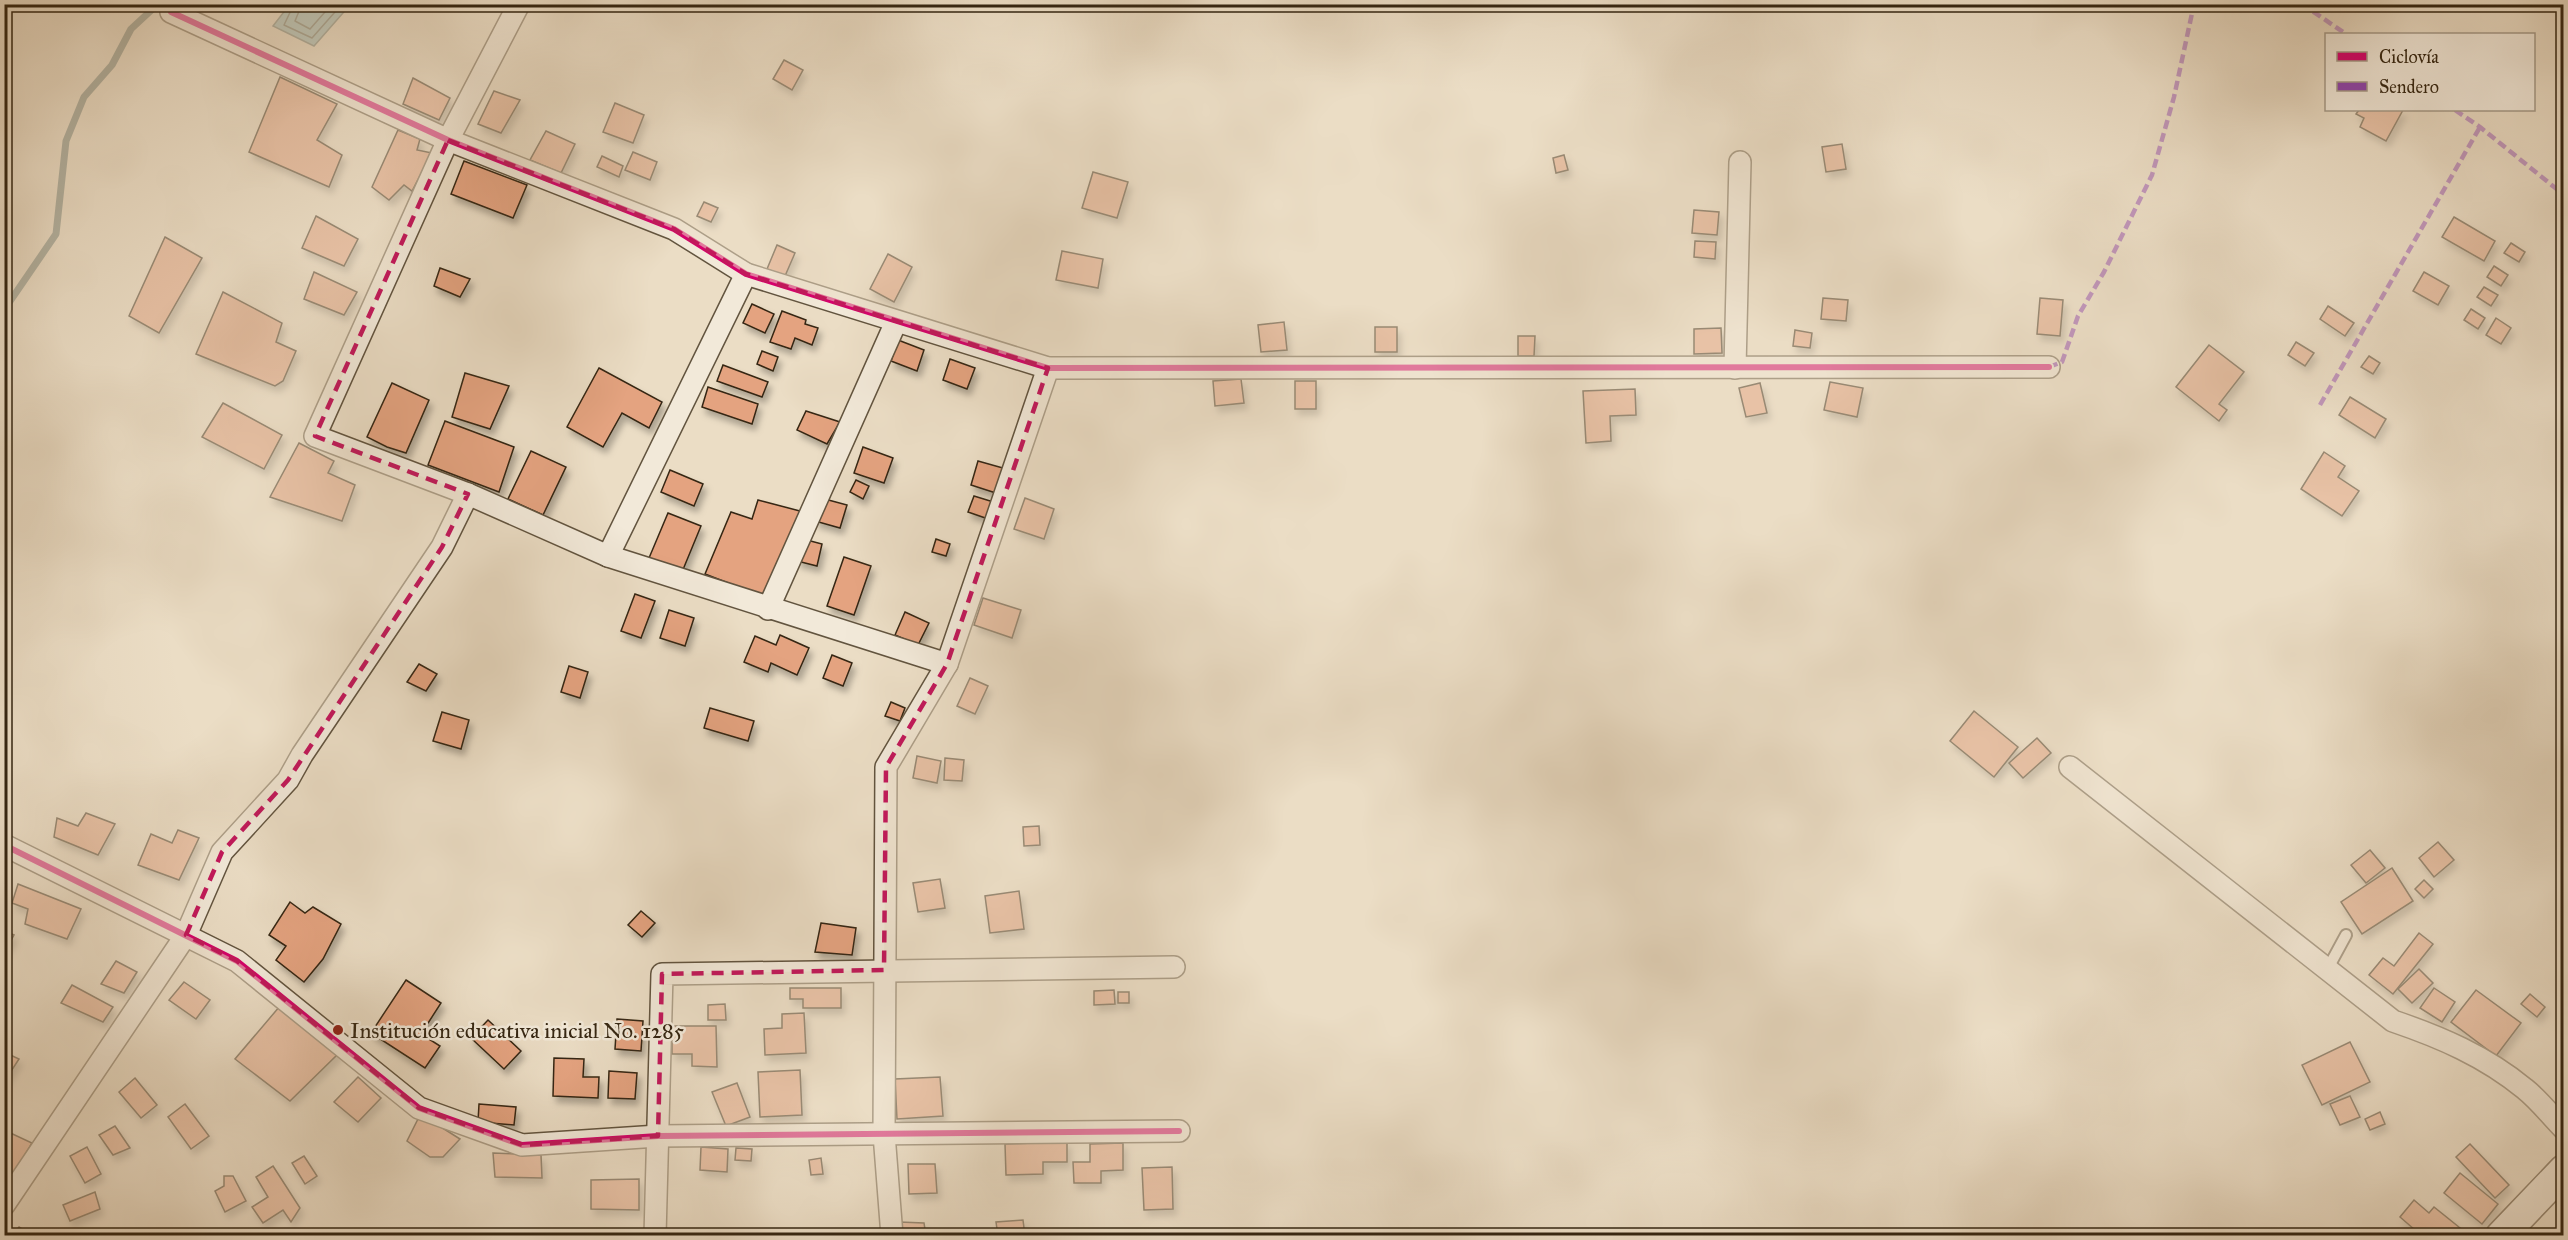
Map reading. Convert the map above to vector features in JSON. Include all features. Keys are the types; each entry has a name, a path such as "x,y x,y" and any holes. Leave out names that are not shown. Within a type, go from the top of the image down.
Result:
{"street":[{"path":"519,4 448,140 315,436 468,494 608,556 768,609 947,664"},
{"path":"171,12 448,140 674,229 746,274 1048,368 2049,367"},
{"path":"1735,368 1740,162"},
{"path":"608,556 746,274"},
{"path":"768,609 896,322"},
{"path":"892,1236 884,1134 886,767 947,664 1048,368"},
{"path":"5,1202 186,935 222,852 288,780 308,745 442,547 468,494"},
{"path":"2070,767 2393,1021 2444,1039 2490,1064 2526,1089 2564,1129"},
{"path":"4,845 237,961 418,1108 522,1145 658,1137 1179,1131"},
{"path":"655,1236 662,974 1174,966"},
{"path":"2501,1236 2564,1170"}],"lane":[{"path":"2327,970 2346,935"}],"highlighted area":[{"path":"448,140 674,229 746,274 1048,368 947,664 886,767 884,970 662,974 658,1136 522,1145 419,1108 237,961 186,935 222,852 288,780 442,547 468,494 315,436"}],"water":[{"path":"290,4 350,5 314,46 273,26"}],"building":[{"path":"784,60 803,70 792,90 773,79"},
{"path":"280,77 337,104 317,140 342,155 329,187 249,152"},
{"path":"413,78 450,98 439,120 403,104"},
{"path":"494,91 520,100 501,133 478,124"},
{"path":"615,103 644,115 633,143 603,132"},
{"path":"2358,111 2402,111 2386,141 2360,127 2364,118 2356,114"},
{"path":"398,130 420,139 417,150 432,153 412,191 404,185 389,200 372,187"},
{"path":"546,131 575,144 561,173 530,160"},
{"path":"1842,144 1846,169 1826,172 1822,147"},
{"path":"633,152 657,162 650,180 625,170"},
{"path":"1564,155 1568,170 1556,173 1553,158"},
{"path":"602,156 623,166 619,177 597,167"},
{"path":"464,161 527,185 513,218 451,194"},
{"path":"1093,172 1128,182 1117,218 1082,208"},
{"path":"704,202 718,208 711,222 697,216"},
{"path":"1694,210 1719,212 1717,235 1692,233"},
{"path":"316,216 358,239 344,266 302,248"},
{"path":"2454,217 2495,241 2484,261 2442,237"},
{"path":"165,237 202,258 159,333 129,316"},
{"path":"1695,241 1716,242 1715,259 1694,257"},
{"path":"2511,243 2525,252 2519,262 2504,253"},
{"path":"777,245 795,253 785,276 767,269"},
{"path":"1062,251 1103,259 1098,288 1056,280"},
{"path":"888,254 912,267 894,302 870,289"},
{"path":"2494,266 2508,275 2501,286 2487,277"},
{"path":"440,268 470,279 460,297 434,286"},
{"path":"314,272 357,292 344,315 304,299"},
{"path":"2424,272 2449,286 2438,305 2413,291"},
{"path":"2484,287 2498,295 2491,306 2477,297"},
{"path":"223,292 282,323 276,342 296,351 283,381 275,386 196,354"},
{"path":"1823,298 1848,300 1846,321 1821,319"},
{"path":"2040,298 2063,300 2060,336 2037,334"},
{"path":"752,304 774,314 765,333 743,323"},
{"path":"2328,306 2354,323 2345,336 2320,319"},
{"path":"2471,309 2485,318 2478,329 2464,320"},
{"path":"782,311 806,320 805,324 818,328 812,345 795,338 791,349 770,342"},
{"path":"2496,318 2511,328 2501,344 2486,335"},
{"path":"1284,322 1287,350 1261,352 1258,325"},
{"path":"1375,327 1397,327 1397,352 1375,352"},
{"path":"1721,328 1722,353 1694,354 1694,329"},
{"path":"1795,330 1812,333 1810,348 1793,346"},
{"path":"1518,336 1535,336 1534,356 1518,356"},
{"path":"898,340 924,350 917,371 891,361"},
{"path":"2296,342 2314,353 2305,366 2288,355"},
{"path":"2209,345 2244,372 2219,404 2227,410 2219,421 2176,387"},
{"path":"762,351 778,357 773,371 757,364"},
{"path":"2369,356 2380,363 2373,374 2361,367"},
{"path":"950,359 975,368 967,389 943,380"},
{"path":"723,365 768,382 762,397 717,381"},
{"path":"599,368 662,402 649,428 622,413 603,447 567,427"},
{"path":"465,373 509,386 490,429 452,417"},
{"path":"1241,379 1244,403 1215,406 1213,381"},
{"path":"1295,381 1316,381 1316,409 1295,409"},
{"path":"1830,382 1863,388 1857,417 1824,410"},
{"path":"392,383 429,400 406,453 367,437"},
{"path":"1760,383 1767,413 1746,417 1739,388"},
{"path":"708,387 758,404 752,424 702,407"},
{"path":"1635,389 1636,415 1610,416 1611,441 1586,443 1583,391"},
{"path":"2350,397 2386,419 2375,438 2339,415"},
{"path":"223,403 282,435 264,469 202,437"},
{"path":"806,411 840,422 827,444 797,430"},
{"path":"445,421 514,447 499,492 428,465"},
{"path":"299,443 334,461 328,473 355,485 342,521 270,497"},
{"path":"863,447 893,458 884,483 854,473"},
{"path":"531,451 566,467 543,515 508,499"},
{"path":"2324,452 2345,466 2338,477 2359,491 2342,516 2301,489"},
{"path":"978,461 1010,470 1002,495 971,485"},
{"path":"670,470 703,484 694,506 661,492"},
{"path":"856,480 869,486 863,499 850,492"},
{"path":"974,496 1000,504 994,521 968,512"},
{"path":"821,498 847,505 840,528 815,521"},
{"path":"1025,498 1054,509 1044,539 1014,529"},
{"path":"758,500 800,511 764,597 705,574 731,512 752,519"},
{"path":"668,513 701,526 682,572 649,558"},
{"path":"803,539 822,544 817,566 797,561"},
{"path":"936,539 950,544 946,556 932,552"},
{"path":"844,557 871,566 854,615 827,606"},
{"path":"635,594 655,601 641,638 621,631"},
{"path":"983,598 1021,610 1012,638 974,625"},
{"path":"669,610 694,618 685,646 660,638"},
{"path":"905,612 929,623 918,645 895,635"},
{"path":"780,635 809,648 797,675 771,663 768,672 744,662 755,636 776,645"},
{"path":"832,655 852,663 843,686 823,678"},
{"path":"419,664 437,674 426,691 407,682"},
{"path":"569,666 588,672 580,698 561,692"},
{"path":"970,678 988,686 975,714 957,706"},
{"path":"891,702 905,708 900,721 885,716"},
{"path":"710,708 754,721 748,741 704,728"},
{"path":"1974,711 2018,747 1994,777 1950,741"},
{"path":"442,712 469,720 461,749 433,741"},
{"path":"2037,738 2051,753 2023,778 2009,763"},
{"path":"917,756 941,761 937,783 913,778"},
{"path":"945,758 964,760 962,781 944,780"},
{"path":"86,813 115,824 98,855 54,837 57,818 78,826"},
{"path":"1039,826 1040,845 1024,846 1023,827"},
{"path":"178,830 199,838 179,880 138,865 151,834 172,843"},
{"path":"2438,842 2454,860 2434,877 2419,858"},
{"path":"2370,850 2385,868 2366,883 2351,865"},
{"path":"2392,868 2413,901 2362,934 2341,902"},
{"path":"940,879 945,908 918,912 913,883"},
{"path":"2424,880 2433,889 2424,898 2415,889"},
{"path":"18,884 81,909 67,939 25,924 28,909 12,903"},
{"path":"1019,891 1024,929 990,933 985,896"},
{"path":"290,902 305,913 313,907 341,924 323,959 304,982 276,960 286,946 269,935"},
{"path":"641,911 655,923 642,937 628,925"},
{"path":"821,923 856,928 852,955 815,952"},
{"path":"4,931 14,935 7,948 4,947"},
{"path":"2419,933 2433,944 2393,994 2369,975 2383,958 2394,966"},
{"path":"116,961 137,972 124,993 101,984"},
{"path":"2419,969 2433,983 2412,1003 2398,989"},
{"path":"406,980 441,1003 421,1034 440,1046 425,1068 371,1033"},
{"path":"184,982 210,1000 196,1019 169,1000"},
{"path":"72,985 113,1007 103,1022 61,1003"},
{"path":"790,988 841,988 841,1008 803,1008 803,999 790,999"},
{"path":"2434,988 2455,1002 2442,1022 2420,1008"},
{"path":"1114,990 1115,1004 1094,1005 1094,991"},
{"path":"2476,990 2521,1023 2496,1056 2451,1022"},
{"path":"1118,992 1129,992 1129,1003 1118,1003"},
{"path":"2530,994 2545,1007 2537,1017 2521,1004"},
{"path":"725,1004 726,1020 708,1020 708,1005"},
{"path":"280,1006 340,1052 290,1101 235,1059"},
{"path":"804,1013 806,1053 765,1055 764,1029 782,1028 782,1014"},
{"path":"617,1019 643,1021 641,1051 615,1049"},
{"path":"488,1020 521,1051 504,1069 471,1038"},
{"path":"672,1026 716,1026 717,1067 692,1066 692,1054 672,1054"},
{"path":"2350,1042 2370,1082 2322,1105 2302,1065"},
{"path":"4,1052 19,1059 4,1082"},
{"path":"554,1058 584,1059 583,1077 599,1077 598,1098 553,1096"},
{"path":"800,1070 802,1115 760,1117 758,1072"},
{"path":"609,1071 637,1073 635,1099 608,1098"},
{"path":"358,1077 381,1098 358,1122 334,1102"},
{"path":"940,1077 943,1116 897,1119 895,1079"},
{"path":"135,1078 157,1105 141,1118 119,1092"},
{"path":"737,1083 750,1117 726,1126 712,1092"},
{"path":"2350,1096 2360,1117 2340,1125 2330,1104"},
{"path":"185,1104 209,1136 191,1149 168,1117"},
{"path":"479,1104 516,1107 514,1125 478,1122"},
{"path":"2380,1112 2385,1124 2370,1130 2365,1119"},
{"path":"419,1117 433,1122 460,1139 443,1157 430,1157 407,1141"},
{"path":"115,1126 130,1148 113,1155 99,1135"},
{"path":"4,1130 32,1143 11,1179 4,1175"},
{"path":"1067,1142 1067,1162 1043,1162 1043,1174 1006,1175 1005,1144"},
{"path":"1123,1143 1123,1170 1101,1171 1101,1183 1074,1183 1073,1162 1090,1162 1090,1144"},
{"path":"2470,1144 2509,1185 2495,1198 2456,1157"},
{"path":"87,1147 101,1174 85,1183 70,1156"},
{"path":"701,1147 728,1149 727,1172 700,1170"},
{"path":"736,1148 752,1149 751,1161 735,1160"},
{"path":"493,1153 541,1155 542,1178 495,1177"},
{"path":"304,1156 317,1176 305,1184 292,1163"},
{"path":"821,1158 823,1174 811,1175 809,1160"},
{"path":"908,1164 935,1164 937,1193 909,1194"},
{"path":"273,1166 300,1208 291,1222 283,1210 263,1223 252,1207 268,1197 256,1177"},
{"path":"1172,1167 1173,1209 1144,1210 1142,1168"},
{"path":"2460,1173 2498,1204 2482,1224 2444,1193"},
{"path":"224,1176 233,1176 246,1201 225,1212 215,1191 224,1186"},
{"path":"639,1179 639,1210 591,1209 591,1180"},
{"path":"95,1192 100,1209 70,1221 63,1205"},
{"path":"2414,1200 2429,1213 2434,1207 2470,1236 2422,1236 2400,1217"},
{"path":"1023,1220 1025,1236 998,1236 996,1222"},
{"path":"899,1222 924,1223 926,1236 901,1236"},
{"path":"19,1227 33,1236 12,1236"}],"waterway":[{"path":"4,310 56,234 66,141 84,97 112,65 131,29 158,4"}],"marked path":[{"path":"2049,367 2062,362 2078,316 2104,272 2152,175 2174,97 2194,4"},
{"path":"2302,4 2345,33"},
{"path":"2456,111 2480,127 2564,195"},
{"path":"2320,405 2480,127"}],"cycle path":[{"path":"171,12 448,140 674,229 746,274 1048,368 2049,367"},
{"path":"4,845 237,961 419,1108 522,1145 658,1136 1179,1131"}],"place":[{"name":"Institución educativa inicial No. 1285","path":"338,1030"}]}
